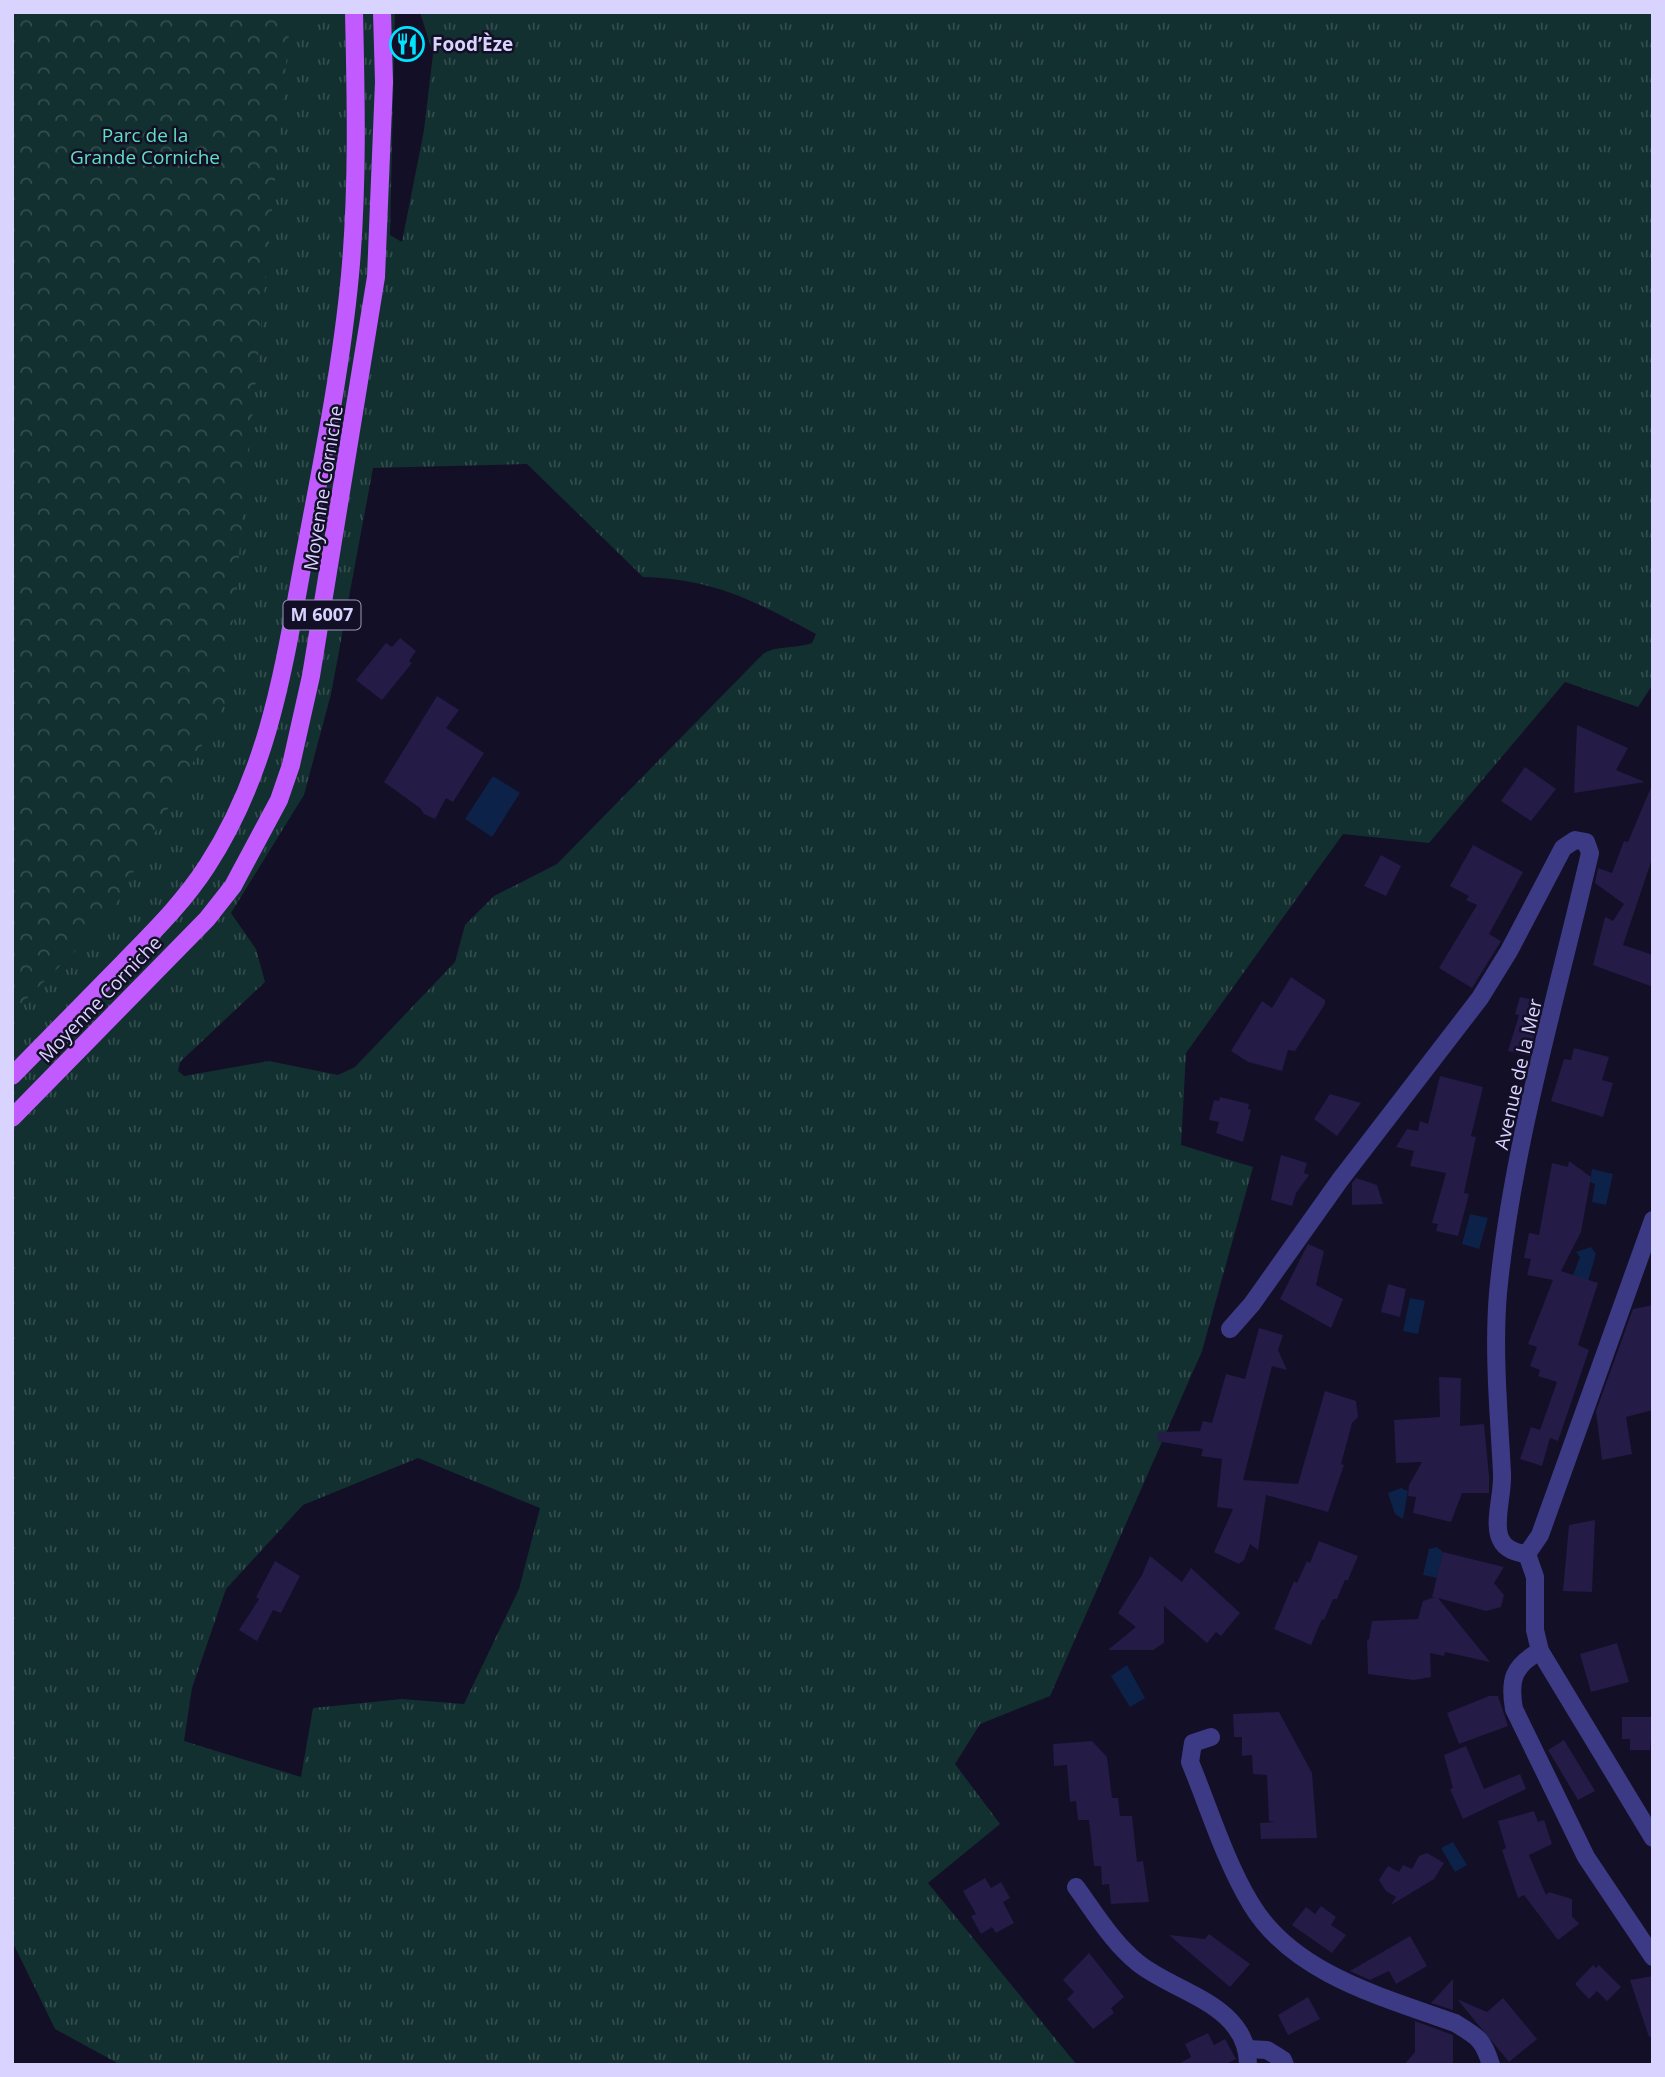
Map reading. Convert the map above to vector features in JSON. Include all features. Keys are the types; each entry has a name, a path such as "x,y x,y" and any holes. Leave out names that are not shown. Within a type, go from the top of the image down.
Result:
{"main road":[{"name":"Moyenne Corniche","path":"12,1076 176,909 206,867 232,823 252,782 266,739 278,698 323,461 350,275 356,118 354,12"},
{"name":"Moyenne Corniche","path":"12,1118 207,919 233,886 263,834 283,789 301,722 326,595 376,277 384,82 382,12"}],"street":[{"name":"Avenue de la Mer","path":"1230,1329 1252,1304 1340,1180 1480,999 1509,951 1563,848 1575,840 1587,842 1590,853 1522,1147 1498,1294 1502,1480 1497,1531 1503,1545 1512,1553 1527,1554"},
{"path":"1653,1220 1540,1535 1527,1554 1535,1577 1538,1646 1653,1838"},
{"path":"1538,1646 1514,1671 1510,1687 1514,1709 1587,1857 1653,1957"},
{"path":"1211,1737 1193,1743 1189,1762 1251,1904 1270,1930 1302,1957 1353,1986 1455,2023 1470,2032 1484,2042 1491,2065"},
{"path":"1076,1887 1119,1945 1140,1965 1203,1998 1235,2026 1248,2057 1267,2050 1283,2060 1285,2065"}],"green space":[{"path":"12,12 395,12 390,235 402,242 424,130 433,54 420,12 1653,12 1653,684 1638,707 1565,682 1429,843 1343,834 1186,1053 1181,1145 1253,1167 1202,1351 1050,1696 980,1724 955,1764 1000,1824 928,1883 1077,2065 121,2065 55,2029 12,1941","holes":["527,464 643,577 691,582 733,594 816,634 812,643 774,649 763,654 557,864 494,896 465,925 455,962 355,1067 338,1075 269,1061 184,1076 178,1071 180,1062 265,982 256,949 231,913 304,795 331,694 373,468","418,1458 540,1508 519,1589 464,1704 402,1699 313,1708 301,1777 184,1741 192,1688 226,1589 303,1505"]},
{"name":"Parc de la Grande Corniche","path":"12,12 291,12 225,703 108,919 12,1013"}],"water":[{"path":"493,776 520,793 492,837 465,819"},
{"path":"1592,1169 1613,1174 1606,1205 1592,1202 1595,1184 1590,1182"},
{"path":"1470,1214 1488,1218 1479,1249 1462,1244"},
{"path":"1591,1247 1596,1254 1588,1281 1573,1275 1580,1257 1576,1252"},
{"path":"1410,1298 1425,1301 1418,1334 1403,1331"},
{"path":"1401,1488 1408,1491 1403,1519 1395,1514 1388,1493"},
{"path":"1437,1547 1443,1552 1437,1578 1423,1575 1429,1549"},
{"path":"1127,1665 1145,1698 1130,1707 1111,1676"},
{"path":"1453,1842 1467,1865 1455,1872 1441,1848"}],"building":[{"path":"400,638 416,651 409,661 412,663 382,700 356,680 386,643 392,647"},
{"path":"437,696 459,710 446,728 484,753 453,802 446,798 435,819 424,814 420,808 384,782"},
{"path":"1577,725 1628,748 1616,770 1645,782 1574,793"},
{"path":"1525,767 1556,789 1531,821 1501,801"},
{"path":"1652,785 1653,856 1623,945 1653,955 1653,987 1593,965 1605,917 1613,921 1624,904 1595,883 1598,868 1612,873 1624,841 1628,842"},
{"path":"1473,845 1523,872 1489,934 1501,941 1472,988 1439,968 1477,905 1466,900 1469,896 1450,886"},
{"path":"1381,855 1401,866 1386,896 1364,886"},
{"path":"1291,977 1325,1000 1325,1004 1295,1051 1288,1050 1282,1071 1248,1062 1231,1051 1262,1001 1272,1008"},
{"path":"1520,997 1535,1000 1541,1006 1529,1056 1508,1051 1519,1015 1515,1014"},
{"path":"1574,1048 1609,1057 1602,1080 1613,1083 1603,1117 1551,1101 1564,1059 1571,1060"},
{"path":"1440,1076 1483,1087 1471,1136 1476,1137 1464,1193 1469,1194 1458,1236 1436,1231 1438,1224 1432,1223 1446,1173 1410,1166 1414,1151 1396,1147 1407,1129 1418,1131 1420,1121 1428,1124"},
{"path":"1330,1094 1361,1103 1337,1136 1314,1119"},
{"path":"1220,1097 1249,1104 1248,1109 1251,1110 1243,1142 1216,1133 1219,1122 1209,1120 1214,1100 1219,1101"},
{"path":"1281,1155 1307,1163 1304,1173 1309,1175 1296,1193 1292,1206 1271,1200"},
{"path":"1569,1161 1591,1177 1581,1232 1561,1271 1598,1283 1578,1345 1589,1350 1558,1441 1550,1438 1542,1466 1520,1459 1531,1427 1540,1430 1557,1382 1538,1376 1540,1370 1530,1366 1537,1347 1528,1344 1553,1280 1527,1275 1531,1259 1524,1258 1529,1233 1539,1235 1552,1163 1568,1167"},
{"path":"1356,1178 1377,1185 1383,1204 1352,1205 1352,1183"},
{"path":"1308,1244 1324,1251 1316,1285 1343,1299 1331,1328 1280,1299"},
{"path":"1388,1284 1406,1289 1400,1317 1381,1312"},
{"path":"1653,1305 1653,1410 1626,1417 1632,1454 1602,1460 1596,1411 1633,1309"},
{"path":"1259,1328 1283,1335 1278,1350 1287,1370 1272,1366 1243,1480 1298,1484 1325,1391 1356,1401 1358,1417 1352,1423 1341,1464 1344,1465 1328,1512 1266,1495 1258,1550 1250,1544 1244,1560 1239,1564 1214,1552 1233,1509 1217,1507 1222,1459 1201,1456 1203,1449 1157,1441 1158,1432 1200,1431 1203,1421 1212,1423 1226,1374 1245,1379"},
{"path":"1439,1377 1461,1378 1460,1426 1484,1424 1489,1476 1489,1493 1462,1493 1451,1522 1413,1513 1416,1497 1408,1496 1409,1485 1422,1462 1396,1463 1394,1420 1440,1417"},
{"path":"1595,1520 1592,1592 1563,1591 1569,1525"},
{"path":"1319,1541 1358,1556 1348,1580 1345,1580 1337,1599 1333,1599 1324,1620 1322,1619 1311,1645 1274,1629 1294,1581 1297,1583 1307,1561 1310,1563"},
{"path":"1443,1552 1504,1567 1494,1583 1504,1595 1501,1607 1486,1611 1438,1598 1490,1662 1445,1652 1444,1656 1430,1653 1431,1677 1414,1680 1368,1674 1367,1640 1372,1621 1418,1619 1423,1601 1435,1597 1432,1597"},
{"path":"1150,1556 1182,1582 1191,1568 1240,1613 1221,1636 1216,1632 1207,1643 1164,1606 1164,1643 1153,1650 1108,1650 1136,1627 1118,1613 1142,1575"},
{"path":"275,1561 300,1576 281,1613 273,1610 257,1641 239,1630 259,1599 256,1597"},
{"path":"1617,1643 1629,1682 1591,1692 1580,1654"},
{"path":"1489,1696 1498,1696 1508,1726 1459,1744 1447,1713"},
{"path":"1279,1712 1312,1773 1317,1838 1261,1839 1260,1823 1275,1822 1269,1821 1267,1775 1253,1774 1252,1755 1242,1756 1242,1737 1234,1737 1233,1714"},
{"path":"1622,1717 1653,1717 1650,1750 1630,1750 1630,1739 1622,1739"},
{"path":"1564,1740 1595,1791 1578,1800 1548,1750"},
{"path":"1092,1741 1107,1757 1112,1798 1118,1798 1120,1816 1132,1816 1137,1862 1143,1861 1149,1902 1111,1904 1109,1884 1102,1885 1101,1866 1094,1866 1089,1820 1078,1820 1076,1801 1070,1802 1067,1765 1054,1766 1053,1744"},
{"path":"1466,1746 1484,1789 1520,1774 1526,1789 1463,1819 1450,1789 1453,1788 1444,1755"},
{"path":"1534,1811 1538,1822 1544,1820 1552,1844 1529,1855 1546,1895 1549,1892 1572,1899 1572,1916 1579,1924 1558,1940 1524,1895 1518,1898 1502,1850 1506,1848 1498,1821"},
{"path":"1427,1853 1444,1863 1434,1879 1391,1905 1396,1897 1386,1891 1379,1880 1388,1866 1399,1872 1403,1865 1412,1869 1419,1856"},
{"path":"985,1878 991,1888 1001,1882 1010,1898 1003,1902 1014,1923 996,1933 992,1927 981,1934 971,1916 976,1914 963,1891"},
{"path":"1321,1906 1336,1917 1331,1925 1346,1935 1332,1953 1292,1925 1306,1907 1315,1914"},
{"path":"1209,1934 1250,1964 1230,1987 1169,1935 1205,1939"},
{"path":"1410,1936 1427,1966 1396,1984 1389,1971 1370,1980 1350,1971"},
{"path":"1089,1953 1124,1997 1111,2008 1114,2013 1093,2029 1067,1999 1074,1992 1063,1980"},
{"path":"1593,1965 1596,1968 1599,1965 1621,1987 1607,2001 1597,1991 1589,1999 1575,1984"},
{"path":"1653,1976 1653,2036 1649,2037 1630,1980"},
{"path":"1453,1979 1453,2010 1431,2003"},
{"path":"1308,1997 1320,2019 1288,2035 1278,2015"},
{"path":"1503,1998 1537,2039 1509,2062 1457,1999 1487,2012"},
{"path":"1415,2021 1453,2035 1453,2065 1404,2065 1415,2052"},
{"path":"1208,2033 1214,2045 1225,2039 1236,2059 1224,2065 1177,2065 1191,2057 1185,2044"}],"place":[{"name":"Food’Èze","path":"407,44"}]}
